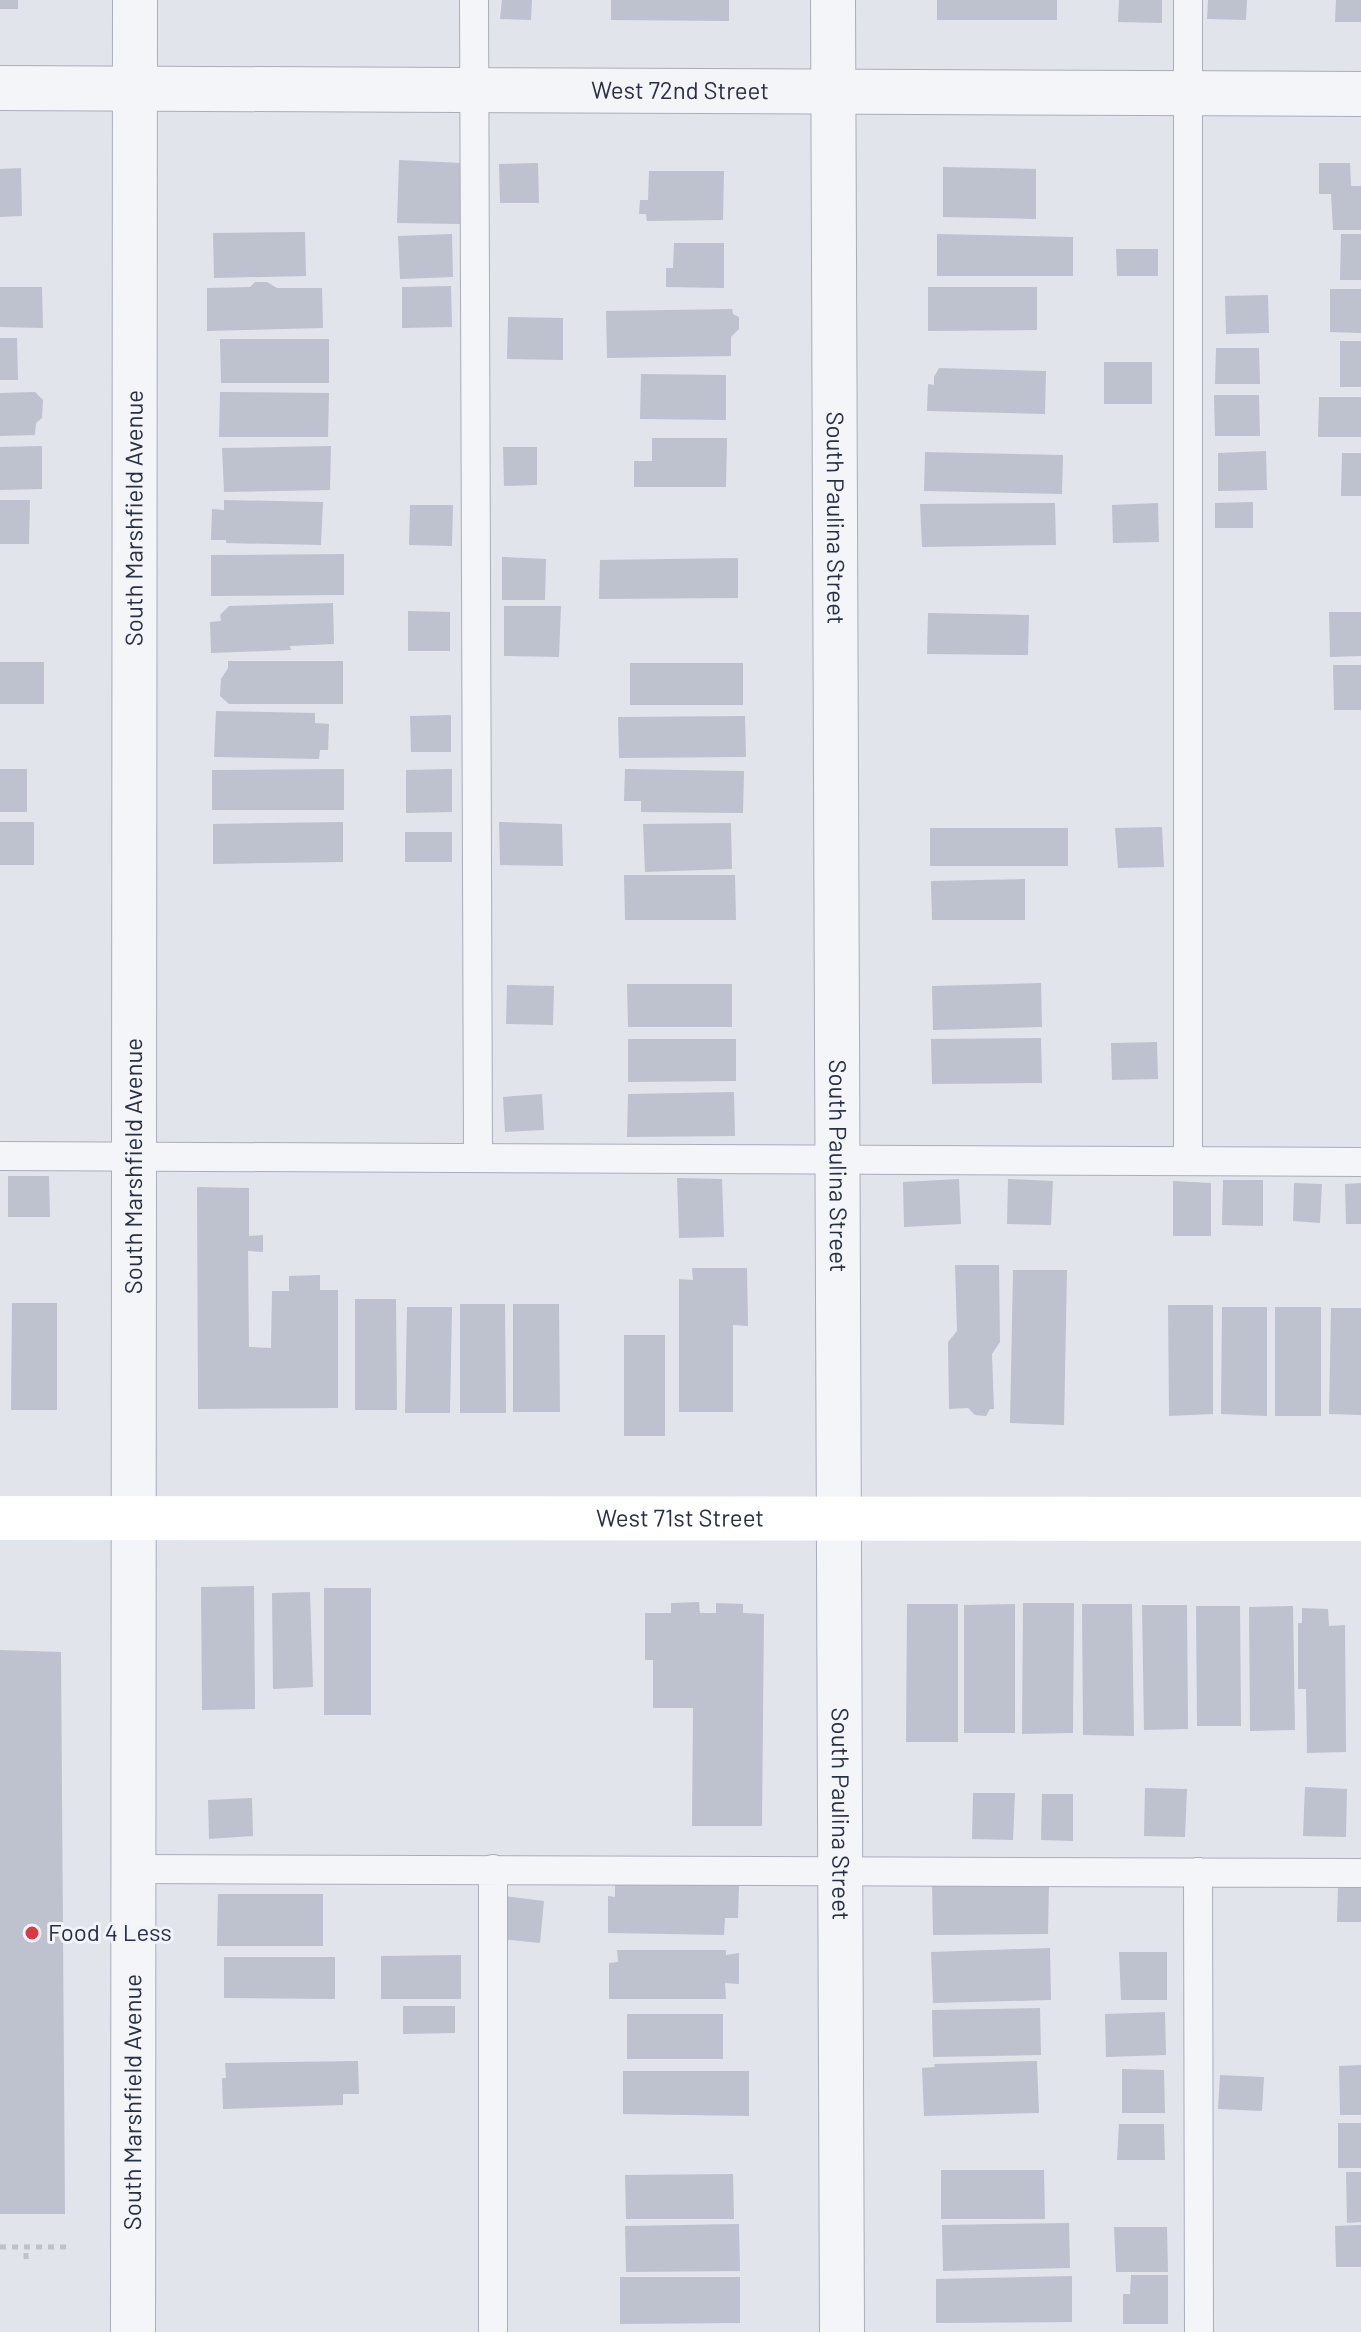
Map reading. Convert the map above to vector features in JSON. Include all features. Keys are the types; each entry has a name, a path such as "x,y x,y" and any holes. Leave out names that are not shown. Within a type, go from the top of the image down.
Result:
{"main road":[{"name":"West 71st Street","path":"0,1518 1361,1519"}],"street":[{"name":"South Marshfield Avenue","path":"133,2332 135,0"},
{"name":"South Paulina Street","path":"833,0 842,2332"},
{"name":"West 72nd Street","path":"0,88 1361,94"}],"lane":[{"path":"474,0 478,1158"},
{"path":"1188,0 1188,1161"},
{"path":"0,1156 1361,1162"},
{"path":"132,1869 1361,1873"},
{"path":"493,1869 493,2332"},
{"path":"1198,1872 1199,2332"}],"path":[{"path":"0,2247 72,2247"},
{"path":"26,2247 26,2259"}],"building":[{"path":"0,0 18,0 18,9 0,9"},
{"path":"502,0 532,0 531,20 500,19"},
{"path":"611,0 729,0 729,21 611,20"},
{"path":"937,0 1057,0 1057,20 937,20"},
{"path":"1119,0 1162,0 1162,23 1118,22"},
{"path":"1208,0 1247,0 1246,20 1207,19"},
{"path":"1336,0 1361,0 1361,22 1335,22"},
{"path":"399,160 462,163 460,224 397,223"},
{"path":"538,163 539,203 500,203 499,164"},
{"path":"1319,163 1350,163 1351,186 1361,186 1361,230 1333,230 1331,194 1319,194"},
{"path":"943,167 1036,169 1036,219 943,217"},
{"path":"21,168 22,216 0,217 0,169"},
{"path":"649,171 724,171 723,220 647,221 646,214 639,214 640,200 648,200"},
{"path":"305,232 306,276 214,278 213,233"},
{"path":"452,234 453,277 400,279 398,236"},
{"path":"937,234 1073,237 1073,276 937,276"},
{"path":"1341,234 1361,234 1361,280 1340,280"},
{"path":"674,243 724,243 724,288 666,287 666,268 673,268"},
{"path":"1116,249 1158,249 1158,276 1117,276"},
{"path":"255,282 267,282 277,288 322,288 323,328 207,331 207,288 250,287"},
{"path":"451,286 452,327 402,328 402,287"},
{"path":"0,287 42,287 43,328 0,327"},
{"path":"928,287 1037,287 1037,330 928,331"},
{"path":"1330,289 1361,289 1361,333 1330,332"},
{"path":"1268,295 1269,333 1226,334 1225,296"},
{"path":"732,309 733,314 739,317 739,329 731,337 731,356 607,358 606,311"},
{"path":"508,317 563,318 563,360 507,359"},
{"path":"0,338 17,338 18,380 0,380"},
{"path":"220,339 329,339 329,383 221,383"},
{"path":"1340,341 1361,341 1361,387 1340,387"},
{"path":"1216,348 1259,348 1260,384 1215,384"},
{"path":"1104,362 1152,362 1152,404 1104,404"},
{"path":"939,368 1046,371 1045,414 927,411 928,384 934,385"},
{"path":"641,374 726,375 726,420 640,419"},
{"path":"35,392 43,400 42,418 36,423 35,435 0,436 0,393"},
{"path":"220,392 329,393 328,437 219,437"},
{"path":"1214,395 1259,395 1260,436 1215,436"},
{"path":"1319,397 1361,397 1361,437 1318,437"},
{"path":"652,438 727,438 726,487 634,487 634,461 652,461"},
{"path":"42,446 42,489 0,490 0,447"},
{"path":"331,446 330,490 224,492 222,448"},
{"path":"503,447 537,447 537,485 504,486"},
{"path":"1266,451 1267,490 1218,491 1218,453"},
{"path":"925,452 1063,455 1062,494 924,491"},
{"path":"1342,453 1361,453 1361,496 1341,496"},
{"path":"0,500 30,500 29,544 0,544"},
{"path":"224,500 323,502 321,545 211,540 212,509 224,510"},
{"path":"1253,502 1253,528 1215,528 1215,503"},
{"path":"1055,503 1056,545 922,547 920,504"},
{"path":"1158,503 1159,542 1113,543 1112,505"},
{"path":"410,505 453,505 452,546 409,545"},
{"path":"344,554 344,595 211,596 211,555"},
{"path":"502,557 546,559 545,600 502,600"},
{"path":"738,558 738,598 599,599 600,560"},
{"path":"333,603 334,644 290,646 291,650 211,653 210,622 221,621 220,615 229,606"},
{"path":"504,606 561,606 559,657 504,656"},
{"path":"408,611 450,612 450,651 408,651"},
{"path":"1329,612 1361,612 1361,656 1330,657"},
{"path":"928,613 1029,615 1028,655 927,654"},
{"path":"228,661 343,661 343,704 229,704 220,696 221,679 228,668"},
{"path":"0,662 44,662 44,704 0,704"},
{"path":"630,663 743,663 743,705 630,705"},
{"path":"1333,665 1361,665 1361,710 1334,710"},
{"path":"216,711 315,713 315,723 329,724 328,750 320,750 319,759 214,757"},
{"path":"451,715 451,752 411,752 410,716"},
{"path":"745,716 746,757 619,758 618,717"},
{"path":"0,769 27,769 27,812 0,812"},
{"path":"344,769 344,810 212,810 212,770"},
{"path":"452,769 452,812 406,813 406,770"},
{"path":"625,769 744,771 743,813 641,812 641,801 624,801"},
{"path":"0,822 34,822 34,865 0,865"},
{"path":"343,822 343,862 213,864 213,824"},
{"path":"499,822 562,824 563,866 500,865"},
{"path":"731,823 732,869 645,872 643,824"},
{"path":"1162,827 1164,867 1118,868 1115,828"},
{"path":"930,828 1068,828 1068,866 930,866"},
{"path":"405,832 452,832 452,862 405,862"},
{"path":"624,875 735,875 736,920 625,920"},
{"path":"1025,879 1025,920 932,920 931,881"},
{"path":"1041,983 1042,1027 933,1030 932,986"},
{"path":"627,984 732,984 732,1027 628,1027"},
{"path":"507,985 554,986 553,1025 506,1024"},
{"path":"1041,1038 1042,1083 932,1084 931,1039"},
{"path":"628,1039 736,1039 736,1081 628,1082"},
{"path":"1157,1042 1158,1079 1112,1080 1111,1043"},
{"path":"734,1092 735,1136 627,1137 628,1094"},
{"path":"542,1094 544,1130 505,1132 503,1097"},
{"path":"8,1176 49,1176 50,1217 8,1217"},
{"path":"677,1178 722,1179 724,1237 679,1238"},
{"path":"959,1179 961,1224 904,1227 903,1182"},
{"path":"1008,1179 1053,1181 1051,1225 1007,1224"},
{"path":"1223,1180 1263,1180 1263,1226 1222,1225"},
{"path":"1173,1181 1211,1183 1211,1236 1173,1236"},
{"path":"1294,1183 1322,1184 1320,1223 1293,1221"},
{"path":"1361,1183 1361,1224 1346,1224 1345,1184"},
{"path":"197,1187 249,1188 249,1236 263,1235 263,1252 248,1251 249,1347 271,1348 272,1291 289,1291 289,1276 320,1275 320,1290 338,1290 338,1408 198,1409"},
{"path":"955,1265 999,1265 1000,1342 992,1354 994,1409 990,1409 986,1416 975,1415 968,1408 949,1409 948,1342 957,1331"},
{"path":"692,1268 747,1268 748,1326 733,1325 733,1412 679,1412 679,1279 693,1280"},
{"path":"1013,1270 1067,1270 1064,1425 1010,1423"},
{"path":"355,1299 396,1299 397,1410 355,1410"},
{"path":"12,1303 57,1303 57,1410 11,1410"},
{"path":"460,1304 505,1304 506,1413 460,1413"},
{"path":"513,1304 559,1304 560,1412 513,1412"},
{"path":"1168,1305 1213,1305 1213,1414 1169,1416"},
{"path":"407,1307 452,1307 450,1413 405,1413"},
{"path":"1222,1307 1267,1307 1267,1416 1221,1414"},
{"path":"1275,1307 1321,1307 1321,1416 1275,1416"},
{"path":"1331,1308 1361,1308 1361,1415 1329,1414"},
{"path":"624,1335 665,1335 665,1436 624,1436"},
{"path":"254,1586 255,1709 202,1710 201,1587"},
{"path":"324,1588 371,1588 371,1715 324,1715"},
{"path":"310,1592 313,1687 273,1689 272,1593"},
{"path":"699,1602 700,1613 716,1613 716,1603 743,1604 743,1613 764,1614 762,1826 692,1826 693,1708 653,1708 653,1660 645,1660 645,1613 671,1613 671,1603"},
{"path":"1023,1603 1074,1603 1073,1733 1022,1734"},
{"path":"907,1604 958,1604 958,1742 906,1742"},
{"path":"1015,1604 1015,1733 964,1733 964,1605"},
{"path":"1082,1604 1132,1604 1134,1736 1083,1735"},
{"path":"1142,1605 1187,1605 1188,1729 1144,1730"},
{"path":"1196,1606 1240,1606 1241,1726 1197,1726"},
{"path":"1293,1606 1295,1730 1250,1731 1249,1607"},
{"path":"1302,1608 1328,1609 1329,1626 1345,1625 1346,1752 1307,1753 1306,1689 1298,1689 1298,1623 1302,1623"},
{"name":"Food 4 Less","path":"0,1650 61,1652 65,2214 0,2214"},
{"path":"1305,1787 1347,1789 1346,1837 1303,1836"},
{"path":"1145,1788 1187,1789 1185,1837 1144,1836"},
{"path":"973,1793 1015,1793 1013,1840 972,1839"},
{"path":"1042,1794 1073,1794 1073,1841 1041,1840"},
{"path":"252,1798 253,1836 209,1839 208,1800"},
{"path":"932,1882 1049,1882 1048,1934 933,1935"},
{"path":"615,1883 739,1885 738,1918 725,1918 724,1935 608,1933 608,1896 615,1897"},
{"path":"1338,1886 1361,1886 1361,1922 1337,1922"},
{"path":"218,1894 323,1894 323,1946 217,1946"},
{"path":"504,1896 544,1901 540,1943 500,1939"},
{"path":"1050,1948 1051,2000 933,2003 931,1952"},
{"path":"617,1950 726,1950 726,1955 739,1953 739,1984 725,1983 726,1999 609,1999 609,1963 618,1962"},
{"path":"1119,1952 1167,1952 1167,2000 1121,2000"},
{"path":"461,1955 461,1999 381,1999 381,1956"},
{"path":"224,1957 335,1957 335,1999 224,1998"},
{"path":"403,2006 455,2006 455,2033 403,2034"},
{"path":"1040,2008 1041,2055 933,2057 932,2010"},
{"path":"1165,2012 1166,2055 1106,2057 1105,2014"},
{"path":"627,2014 723,2014 723,2059 627,2059"},
{"path":"358,2061 359,2094 343,2094 343,2105 223,2109 225,2063"},
{"path":"1037,2061 1039,2113 924,2116 922,2068 935,2067 934,2064"},
{"path":"1361,2065 1361,2115 1340,2115 1339,2066"},
{"path":"1122,2069 1164,2070 1165,2113 1122,2113"},
{"path":"623,2071 749,2071 749,2116 623,2114"},
{"path":"1220,2075 1264,2077 1262,2111 1218,2109"},
{"path":"1338,2123 1361,2123 1361,2168 1338,2168"},
{"path":"1119,2124 1164,2124 1165,2160 1117,2160"},
{"path":"941,2170 1044,2170 1045,2219 941,2219"},
{"path":"1346,2172 1361,2172 1361,2222 1347,2223"},
{"path":"733,2174 734,2219 626,2219 625,2175"},
{"path":"1069,2223 1070,2268 943,2271 942,2225"},
{"path":"739,2224 740,2271 626,2272 625,2226"},
{"path":"1361,2225 1361,2267 1336,2267 1335,2226"},
{"path":"1114,2227 1167,2227 1168,2272 1116,2272"},
{"path":"1131,2275 1168,2275 1168,2324 1123,2324 1123,2294 1130,2294"},
{"path":"1072,2276 1072,2322 936,2323 936,2279"},
{"path":"620,2277 740,2277 740,2323 620,2324"}],"place":[{"name":"Food 4 Less","path":"32,1933"}]}
